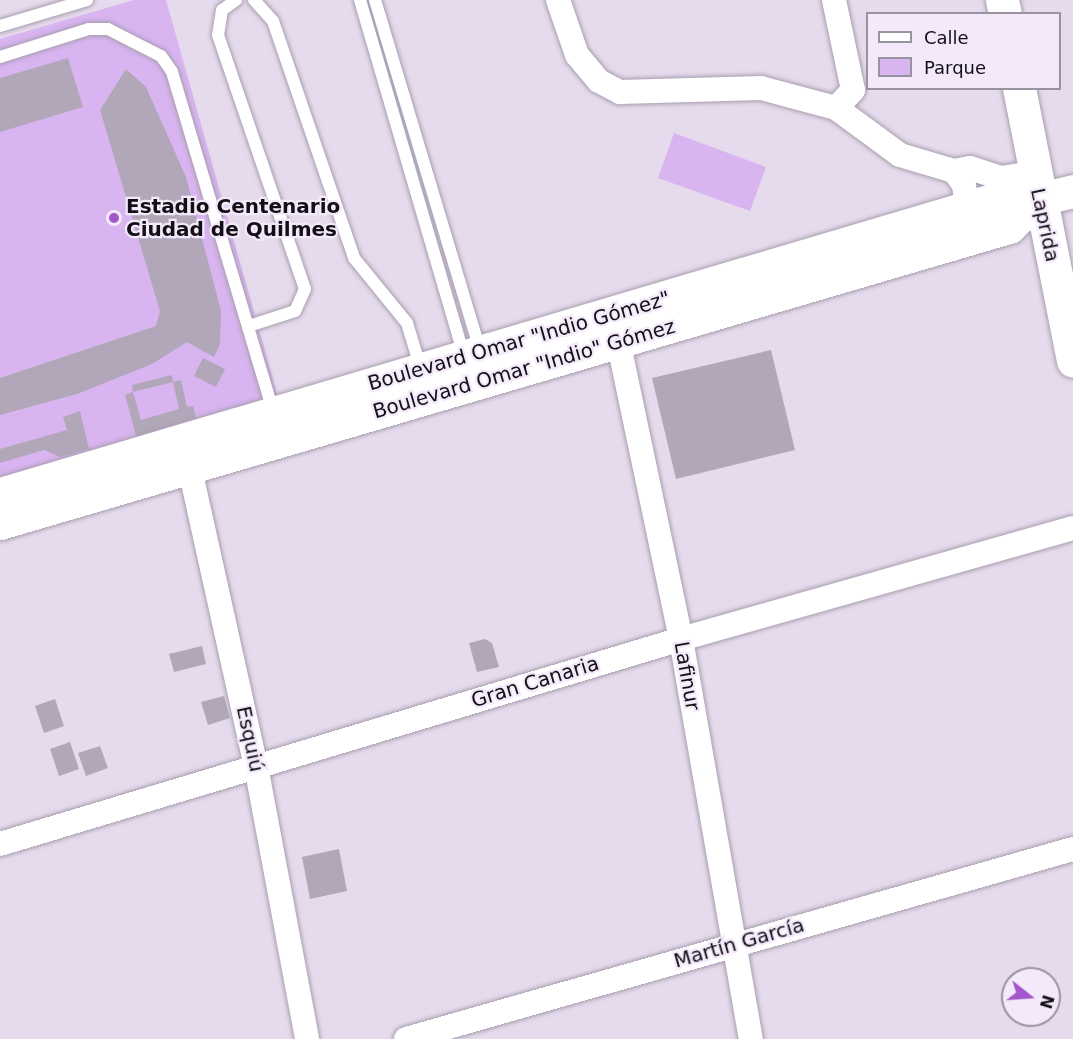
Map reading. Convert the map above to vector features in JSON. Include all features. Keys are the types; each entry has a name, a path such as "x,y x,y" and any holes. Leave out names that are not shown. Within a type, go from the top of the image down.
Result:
{"main road":[{"name":"Laprida","path":"1018,90 1036,186 1071,342"},
{"name":"Boulevard Omar \"Indio Gómez\"","path":"0,494 187,453 273,412 473,356 615,329 967,207 1036,186"},
{"path":"1036,186 1073,191"},
{"name":"Boulevard Omar \"Indio\" Gómez","path":"0,523 187,453 615,329 1009,227 1036,186"}],"street":[{"path":"558,0 577,55 599,81 620,92 750,87 836,108 900,155 954,171 970,168 1036,186"},
{"path":"834,0 853,90 836,108"},
{"path":"954,171 964,185 967,207"},
{"name":"Lafinur","path":"615,329 681,639 732,944 751,1039"},
{"name":"Esquiú","path":"187,453 256,766 307,1039"},
{"name":"Gran Canaria","path":"0,843 681,639 1073,528"},
{"name":"Martín García","path":"406,1039 732,944 1073,849"}],"lane":[{"path":"0,26 87,0"},
{"path":"236,0 222,10 218,35 305,289 295,310 249,326"},
{"path":"254,0 273,21 354,258 406,323 421,370"},
{"path":"360,0 473,356"},
{"path":"375,0 473,356"},
{"path":"0,57 89,30 108,29 161,56 172,72 273,412"}],"green space":[{"name":"Estadio Centenario Ciudad de Quilmes","path":"134,0 166,0 278,397 0,480 0,39"},
{"path":"674,133 766,167 750,211 658,178"}],"building":[{"path":"68,58 83,107 0,132 0,78"},
{"path":"126,69 146,87 186,177 221,311 220,344 214,357 187,342 152,364 77,394 0,415 0,378 156,326 160,311 100,110"},
{"path":"771,350 795,450 676,479 652,378"},
{"path":"203,358 225,369 216,387 194,376"},
{"path":"172,375 173,382 133,392 132,385"},
{"path":"181,380 187,407 193,406 196,418 136,436 125,395 133,392 141,420 179,409 173,382"},
{"path":"80,411 89,449 60,457 44,450 0,463 0,449 67,430 63,417"},
{"path":"485,639 492,643 499,667 477,672 469,643"},
{"path":"202,646 206,664 174,672 169,654"},
{"path":"224,696 230,718 208,725 201,702"},
{"path":"55,699 64,726 44,733 35,706"},
{"path":"70,742 79,769 59,776 50,749"},
{"path":"100,746 108,768 86,776 78,753"},
{"path":"339,849 347,891 310,899 302,857"}],"place":[{"name":"Estadio Centenario Ciudad de Quilmes","path":"114,218"}]}
